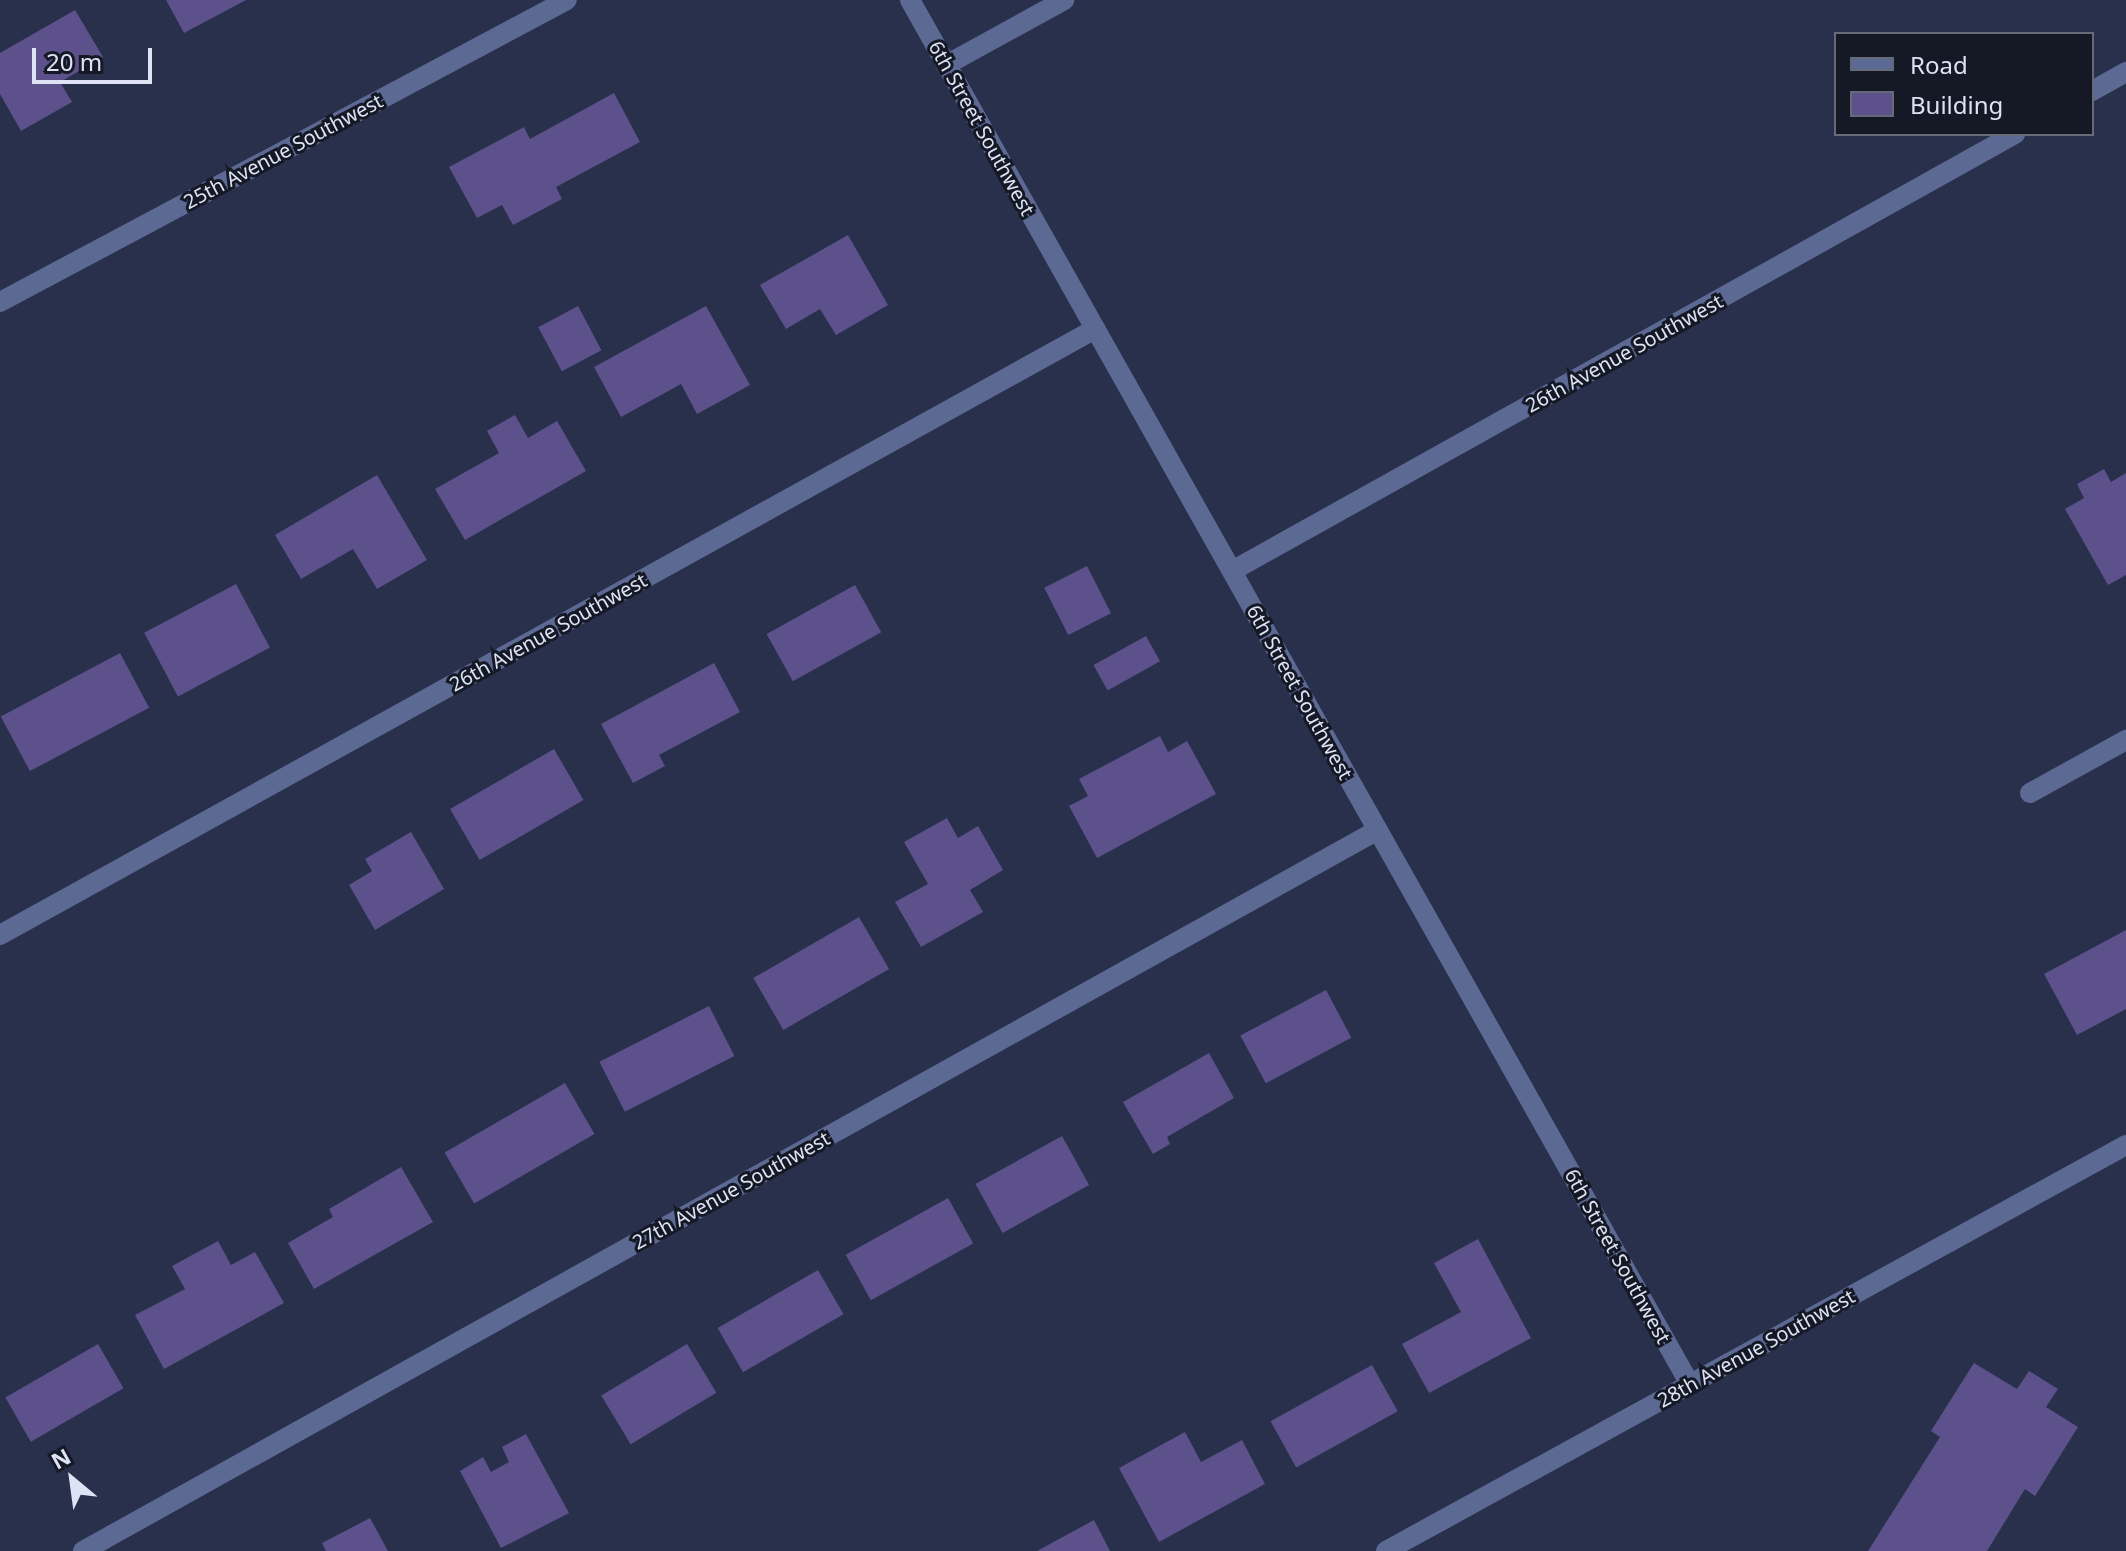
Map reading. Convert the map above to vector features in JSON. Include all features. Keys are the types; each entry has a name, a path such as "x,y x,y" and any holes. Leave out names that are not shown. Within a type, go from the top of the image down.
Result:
{"street":[{"name":"25th Avenue Southwest","path":"0,302 567,0"},
{"name":"6th Street Southwest","path":"910,0 1690,1384"},
{"path":"946,65 1064,0"},
{"path":"2094,90 2126,72"},
{"name":"26th Avenue Southwest","path":"1232,571 2011,136"},
{"name":"26th Avenue Southwest","path":"0,935 1095,329"},
{"path":"2030,793 2126,740"},
{"name":"27th Avenue Southwest","path":"83,1551 1378,830"},
{"name":"28th Avenue Southwest","path":"1386,1551 2126,1145"}],"building":[{"path":"166,0 246,0 184,33"},
{"path":"75,10 103,57 60,82 72,102 21,131 0,94 0,53"},
{"path":"614,93 640,142 556,187 562,199 513,225 502,205 477,218 449,167 524,127 530,139"},
{"path":"848,235 888,305 836,335 820,309 786,329 760,285"},
{"path":"578,306 601,350 562,371 538,327"},
{"path":"706,306 750,385 697,414 681,384 621,417 594,367"},
{"path":"515,415 528,438 557,421 586,471 465,540 435,489 499,453 487,431"},
{"path":"2104,469 2111,482 2126,473 2126,575 2108,585 2065,509 2084,498 2077,484"},
{"path":"377,475 427,560 377,589 353,549 301,579 275,535"},
{"path":"1087,566 1111,613 1068,635 1044,588"},
{"path":"236,584 270,648 178,696 144,633"},
{"path":"855,585 881,632 793,681 767,634"},
{"path":"1146,636 1160,661 1108,690 1094,665"},
{"path":"120,653 149,708 30,771 1,716"},
{"path":"714,663 740,712 659,755 665,766 633,783 601,724"},
{"path":"1160,736 1168,752 1187,741 1216,794 1097,858 1069,806 1088,796 1079,779"},
{"path":"554,749 584,800 480,860 450,809"},
{"path":"947,818 958,838 978,826 1003,870 970,890 983,912 921,947 895,902 928,884 904,842"},
{"path":"411,832 444,889 375,930 349,885 372,871 365,859"},
{"path":"859,917 889,969 783,1030 753,978"},
{"path":"2126,930 2126,1009 2077,1035 2044,974"},
{"path":"1326,990 1351,1038 1266,1083 1240,1036"},
{"path":"709,1006 734,1056 625,1112 599,1062"},
{"path":"1209,1053 1234,1098 1167,1137 1170,1144 1153,1154 1123,1102"},
{"path":"565,1083 594,1134 474,1204 445,1152"},
{"path":"1062,1136 1089,1185 1003,1233 975,1184"},
{"path":"401,1167 433,1222 314,1289 288,1243 333,1217 329,1209"},
{"path":"948,1198 973,1243 871,1300 846,1255"},
{"path":"1478,1239 1531,1338 1429,1393 1402,1344 1461,1312 1434,1263"},
{"path":"218,1241 231,1265 255,1252 284,1303 164,1369 135,1315 185,1289 172,1266"},
{"path":"818,1270 844,1314 743,1372 718,1328"},
{"path":"98,1344 124,1388 31,1442 5,1398"},
{"path":"687,1344 716,1393 631,1444 601,1396"},
{"path":"1974,1363 2017,1389 2029,1371 2058,1389 2046,1407 2078,1427 2035,1496 2025,1489 1987,1551 1868,1551 1940,1437 1931,1431"},
{"path":"1372,1365 1398,1411 1296,1468 1271,1421"},
{"path":"1185,1432 1201,1462 1242,1440 1265,1484 1159,1542 1119,1468"},
{"path":"526,1434 569,1513 501,1548 460,1471 483,1457 491,1472 509,1462 502,1447"},
{"path":"370,1518 388,1551 326,1551 322,1543"},
{"path":"1094,1520 1110,1551 1037,1551"}]}
